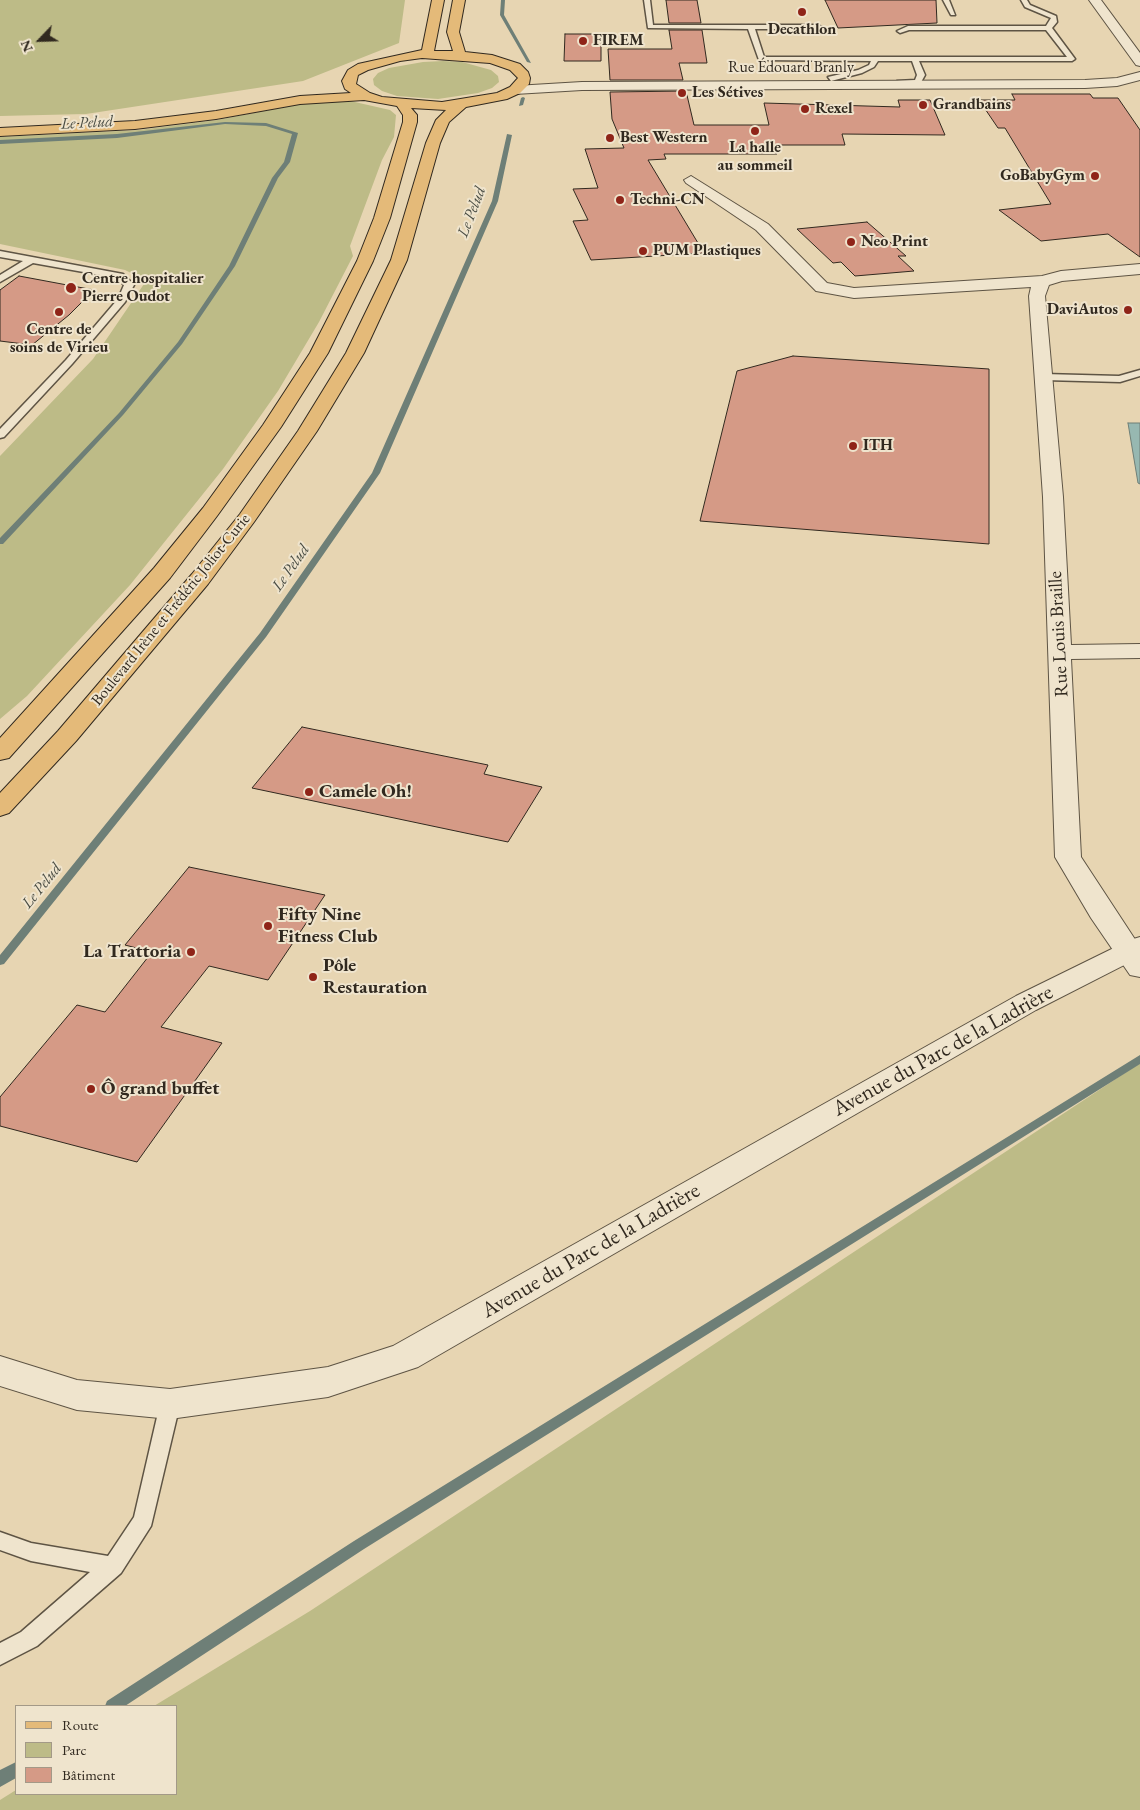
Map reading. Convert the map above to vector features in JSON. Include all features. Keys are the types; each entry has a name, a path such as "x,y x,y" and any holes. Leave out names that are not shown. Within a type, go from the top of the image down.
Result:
{"main road":[{"path":"422,54 427,52 430,45 438,0"},
{"path":"459,0 453,32 460,54"},
{"path":"0,124 141,115 316,89 349,80 353,73 379,61 422,54 460,54 505,63 522,72 524,78 522,84 515,90 484,101 462,104 402,104 365,96 355,91 349,80"},
{"path":"0,132 135,125 216,115 300,100 365,96"},
{"name":"Boulevard Irène et Frédéric Joliot-Curie","path":"0,753 162,573 210,512 271,427 319,353 366,261 382,218 410,122 410,115 402,104"},
{"name":"Boulevard Irène et Frédéric Joliot-Curie","path":"0,808 67,736 200,579 248,518 307,431 355,353 399,260 433,143 443,120 454,108 462,104"}],"street":[{"path":"1095,0 1140,62"},
{"name":"Rue Édouard Branly","path":"522,72 542,76 583,77 831,79 1067,85"},
{"name":"Rue Édouard Branly","path":"515,90 582,86 1067,85 1101,84 1140,76"},
{"path":"1101,84 1133,90"},
{"path":"691,180 762,227 822,287 854,294 1043,281 1061,276 1140,269"},
{"name":"Rue Louis Braille","path":"1043,281 1038,288 1037,296 1053,497 1068,857 1136,955"},
{"path":"1058,652 1140,651"},
{"name":"Avenue du Parc de la Ladrière","path":"0,1371 77,1395 170,1404 328,1382 405,1357 1018,1008 1136,955"}],"lane":[{"path":"647,0 650,27 817,27 828,31"},
{"path":"946,0 953,14"},
{"path":"900,31 908,28 1048,28 1054,22 1054,17 1027,6 1024,0"},
{"path":"750,27 761,59 1072,60 1048,28"},
{"path":"831,79 860,72 872,66 876,59"},
{"path":"816,85 917,82 921,75 915,59"},
{"path":"0,254 120,276 130,285 122,300 69,362 0,435"},
{"path":"0,279 31,260"},
{"path":"1044,376 1120,379 1140,373"},
{"path":"0,1655 29,1639 113,1566 144,1520 170,1404"},
{"path":"0,1541 55,1557 113,1566"}],"green space":[{"path":"0,0 405,0 399,43 303,81 86,114 0,116"},
{"path":"423,62 462,62 491,70 498,76 499,82 492,88 478,93 438,99 397,96 382,91 374,85 373,79 378,73 389,68"},
{"path":"346,100 390,110 396,115 394,137 382,160 350,246 353,256 319,322 278,391 223,469 130,585 27,696 0,719 0,456 93,359 144,284 137,276 125,270 0,244 0,137 139,130 217,120 305,103"},
{"path":"1140,1063 1140,1810 0,1810 0,1800 15,1791 15,1795 178,1795 178,1705 156,1705 310,1611"}],"water":[{"path":"1128,423 1140,423 1140,484 1138,483"}],"building":[{"path":"666,0 697,0 701,23 669,23"},
{"path":"825,0 936,0 937,23 838,28"},
{"path":"669,30 702,30 707,63 679,63 683,80 610,80 608,49 672,49"},
{"path":"565,34 601,34 601,61 564,61"},
{"path":"686,91 694,125 769,125 764,103 900,107 898,100 930,100 945,135 842,134 845,145 775,145 777,154 664,154 666,159 648,160 704,253 591,260 573,221 588,220 573,189 598,188 585,149 624,148 612,119 610,92"},
{"path":"1012,94 1090,94 1093,98 1118,98 1140,130 1140,257 1108,234 1041,241 999,210 1051,204 1005,128 998,128 979,100 1015,100"},
{"name":"Neo Print","path":"867,222 906,256 898,256 914,271 855,276 841,262 833,263 797,229"},
{"name":"Centre de soins de Virieu","path":"19,276 94,290 69,315 32,345 0,341 0,290"},
{"name":"ITH","path":"793,356 989,369 989,544 700,521 737,371"},
{"path":"302,727 488,765 484,774 542,787 508,842 252,788"},
{"path":"189,867 325,895 268,980 209,966 161,1027 222,1043 137,1162 0,1126 0,1097 77,1005 105,1012 152,952 125,945"}],"waterway":[{"name":"Le Pelud","path":"503,0 502,15 529,62"},
{"name":"Le Pelud","path":"521,105 523,98"},
{"name":"Le Pelud","path":"0,142 117,136 225,123 266,125 295,133 287,162 275,178 232,266 180,343 121,414 0,542"},
{"name":"Le Pelud","path":"0,962 263,635 376,473 495,201 509,135"},
{"path":"114,1705 359,1545 1140,1059"},
{"path":"0,1779 15,1770"}],"place":[{"name":"Decathlon","path":"802,12"},
{"name":"FIREM","path":"583,41"},
{"name":"Les Sétives","path":"682,93"},
{"name":"Grandbains","path":"923,105"},
{"name":"Rexel","path":"805,109"},
{"name":"La halle au sommeil","path":"755,131"},
{"name":"Best Western","path":"610,138"},
{"name":"GoBabyGym","path":"1095,176"},
{"name":"Techni-CN","path":"620,200"},
{"name":"Neo Print","path":"851,242"},
{"name":"PUM Plastiques","path":"643,251"},
{"name":"Centre hospitalier Pierre Oudot","path":"71,288"},
{"name":"DaviAutos","path":"1128,310"},
{"name":"Centre de soins de Virieu","path":"59,312"},
{"name":"ITH","path":"853,446"},
{"name":"Camele Oh!","path":"309,792"},
{"name":"Fifty Nine Fitness Club","path":"268,926"},
{"name":"La Trattoria","path":"191,952"},
{"name":"Pôle Restauration","path":"313,977"},
{"name":"Ô grand buffet","path":"91,1089"}]}
